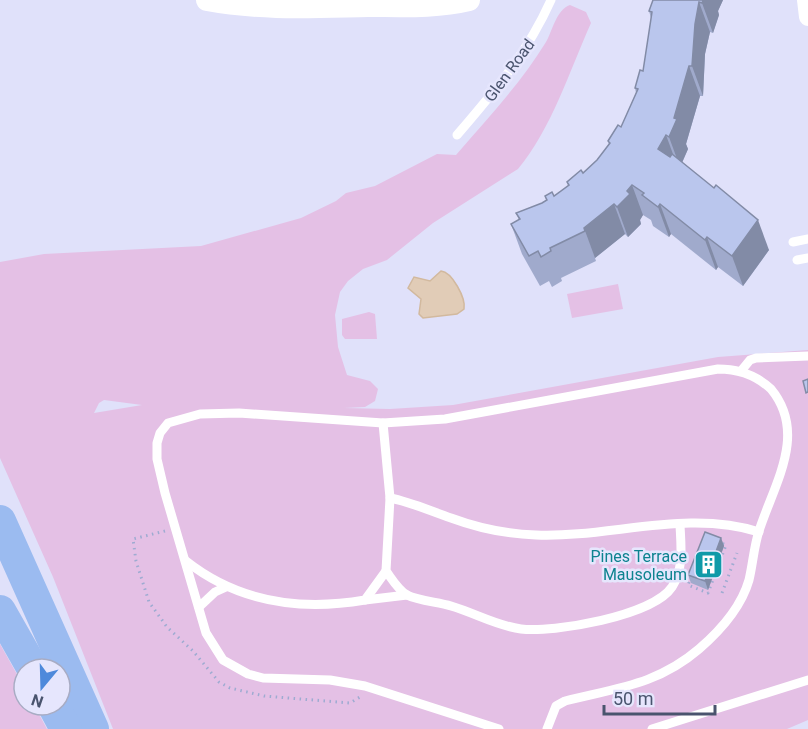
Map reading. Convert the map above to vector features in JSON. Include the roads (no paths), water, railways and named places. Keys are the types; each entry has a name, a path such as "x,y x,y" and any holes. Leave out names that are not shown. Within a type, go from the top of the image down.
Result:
{"highway":[{"path":"0,521 93,729"},
{"path":"0,611 26,657"}],"street":[{"path":"207,0 424,6 469,0"},
{"path":"806,0 808,17"}],"lane":[{"name":"Glen Road","path":"457,135 505,80 536,33 551,0"},
{"path":"793,242 808,239"},
{"path":"797,261 808,258"},
{"path":"741,371 750,360 756,358 808,357"},
{"path":"499,729 365,686 330,680 263,678 248,674 223,660 213,647 199,607 157,459 160,433 168,423 200,414 239,413 383,423 494,412 707,371 741,371 759,379 777,395 790,417 794,440 790,459 759,532 748,581 739,604 698,649 645,682 565,700 556,706 547,729"},
{"path":"365,600 386,571 390,498 383,423"},
{"path":"390,498 470,524 520,534 574,535 680,525 732,525 759,532"},
{"path":"185,560 226,587 262,599 299,605 329,605 407,595 519,629 553,629 642,608 671,590 678,576 680,562 680,525"},
{"path":"386,571 407,595"},
{"path":"199,607 215,592 226,587"},
{"path":"652,729 808,681"}],"place":[{"name":"Pines Terrace Mausoleum","path":"708,565"}]}
